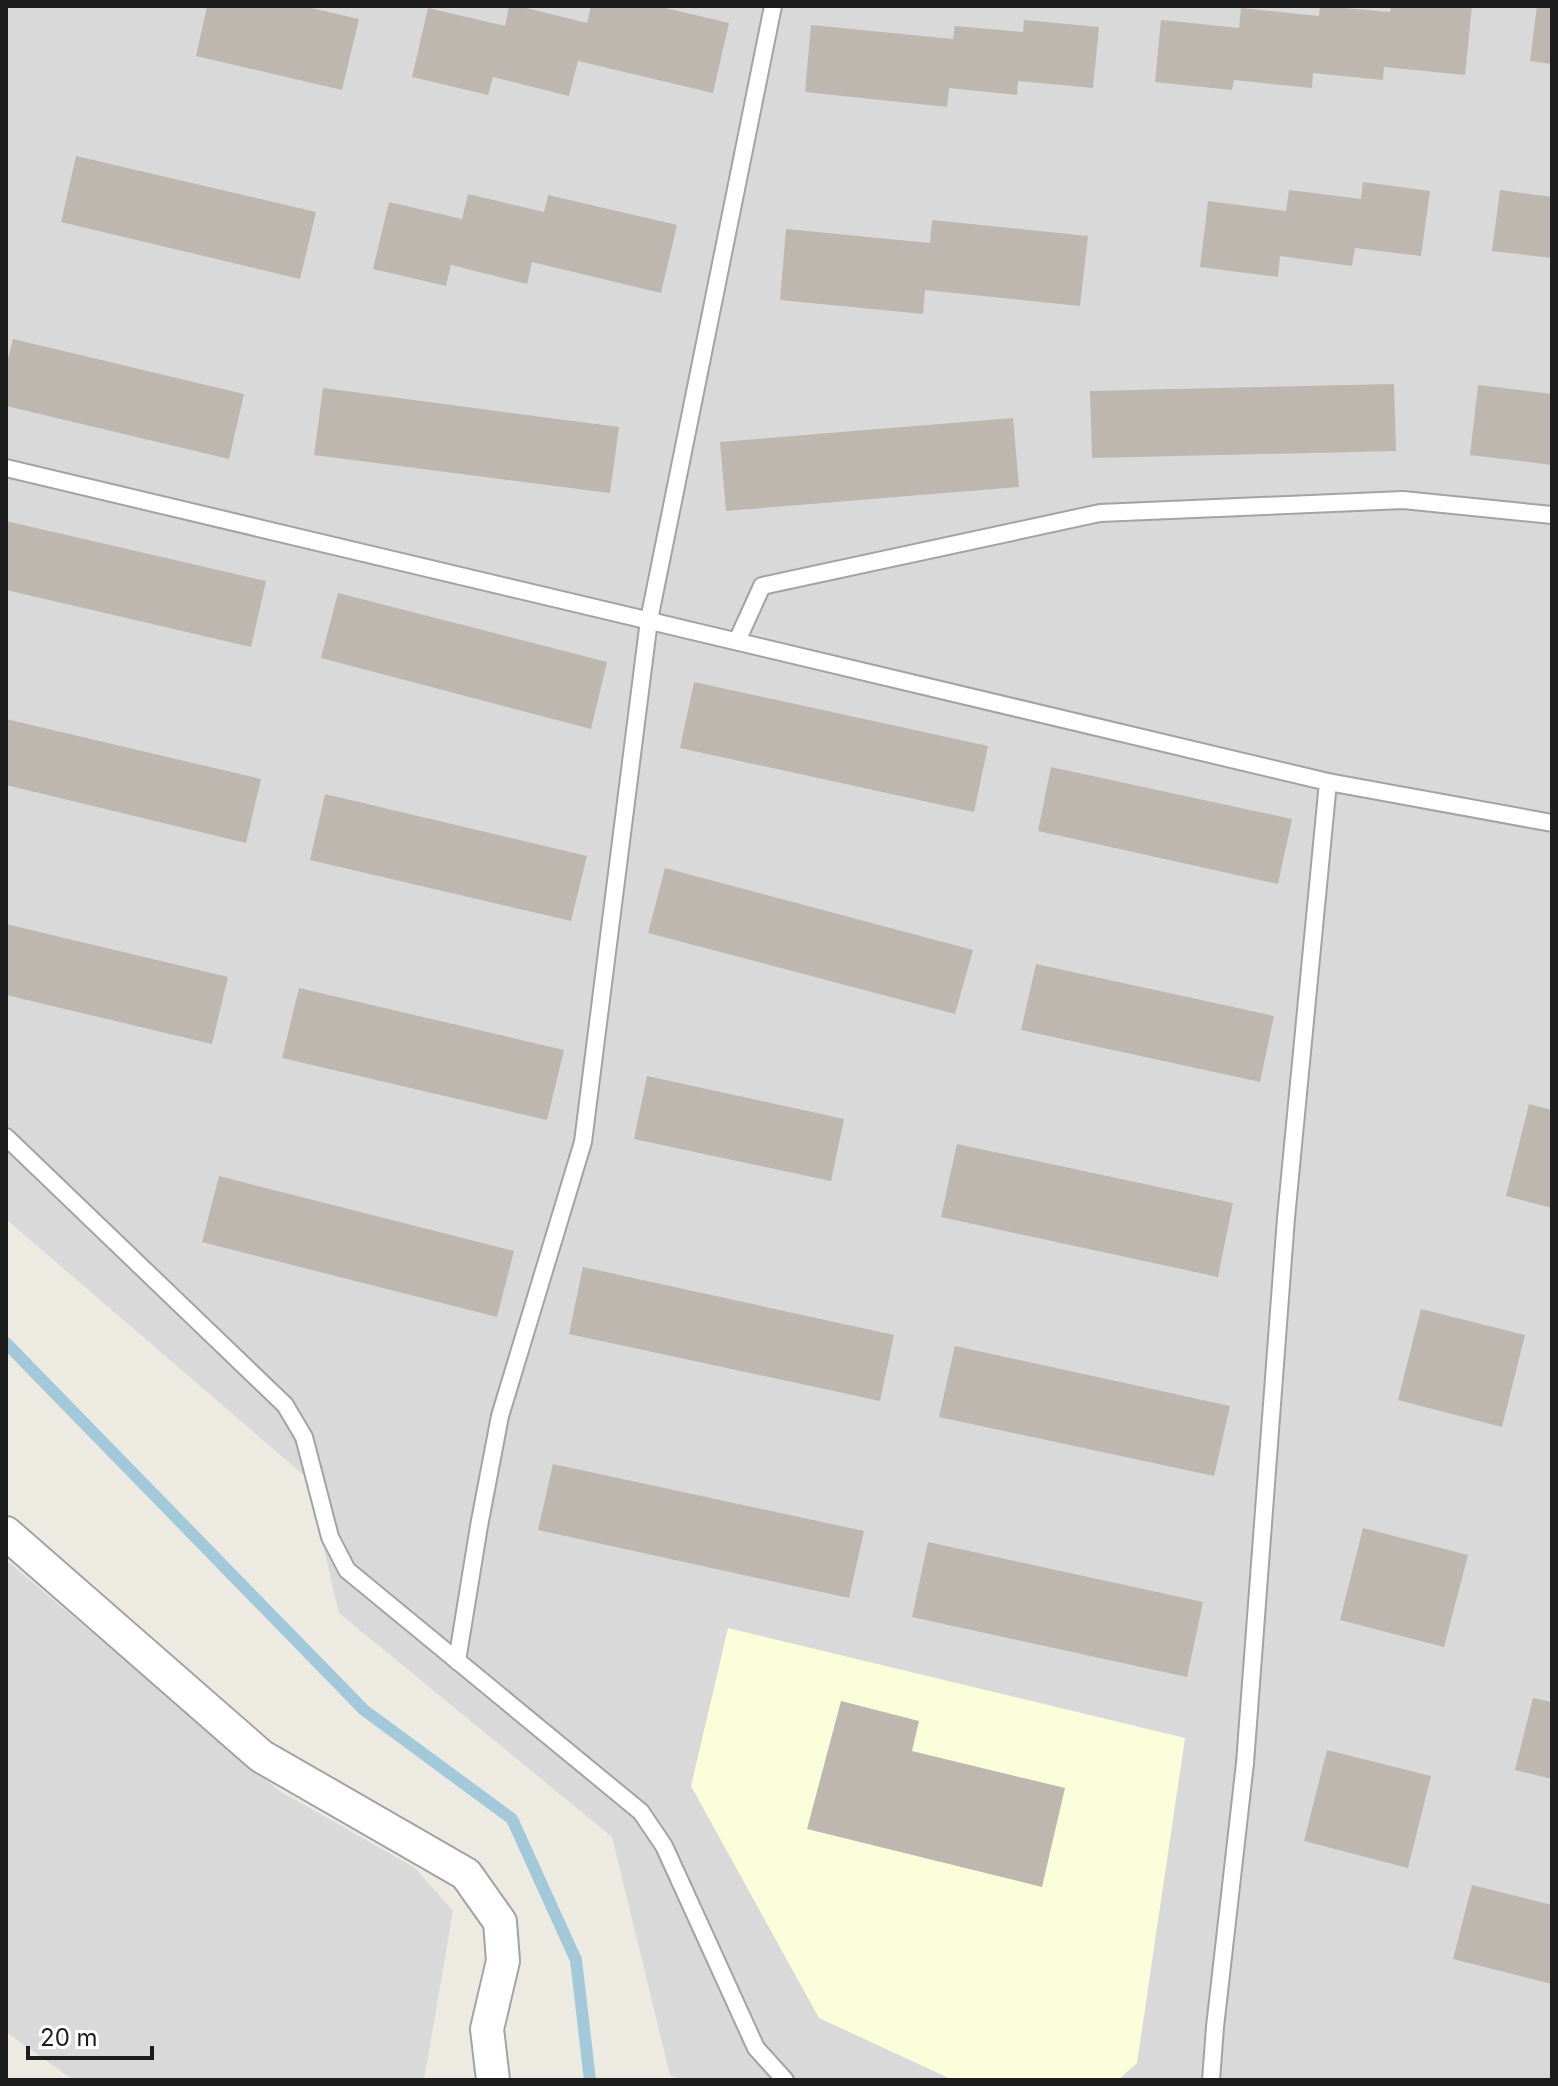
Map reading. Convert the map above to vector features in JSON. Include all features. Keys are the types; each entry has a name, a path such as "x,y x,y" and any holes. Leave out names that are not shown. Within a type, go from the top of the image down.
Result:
{"street":[{"path":"6,1533 261,1756 466,1874 500,1922 503,1961 487,2029 493,2080"}],"lane":[{"path":"457,1661 500,1416 583,1142 649,620 773,6"},
{"path":"6,468 1328,782 1552,823"},
{"path":"737,641 762,586 1100,513 1403,500 1552,515"},
{"path":"1211,2080 1245,1763 1286,1218 1328,782"},
{"path":"6,1137 285,1405 304,1437 330,1537 347,1570 641,1812 664,1846 756,2048 785,2080"}],"shaded area":[{"path":"6,6 1552,6 1552,2080 681,2080 670,2075 612,1837 339,1613 307,1478 6,1219"},
{"path":"6,1560 278,1790 415,1868 453,1911 424,2080 73,2080 6,2032"},
{"path":"728,1628 1185,1738 1137,2063 1118,2080 953,2080 819,2018 691,1786"}],"building":[{"path":"207,6 303,6 359,19 342,90 196,56"},
{"path":"509,6 587,23 591,6 657,6 729,23 713,93 578,61 569,96 493,77 488,95 412,77 428,8 505,26"},
{"path":"1320,6 1390,12 1391,6 1472,6 1465,75 1384,67 1383,80 1313,73 1312,88 1234,80 1232,90 1155,82 1161,20 1239,28 1241,8 1319,16"},
{"path":"1537,6 1552,6 1552,64 1530,61"},
{"path":"1024,20 1099,27 1093,88 1018,81 1017,95 949,88 947,107 805,92 811,25 953,39 955,26 1023,32"},
{"path":"76,156 316,212 300,279 61,222"},
{"path":"1363,182 1430,191 1421,256 1355,248 1352,266 1280,256 1278,277 1200,267 1208,201 1286,211 1289,190 1361,199"},
{"path":"1500,190 1552,197 1552,258 1492,251"},
{"path":"468,194 544,212 548,195 677,225 661,293 532,262 527,284 451,265 446,286 373,269 389,202 462,219"},
{"path":"932,220 1088,236 1080,306 925,290 923,314 780,300 786,229 930,243"},
{"path":"13,339 244,394 229,459 6,406 6,367"},
{"path":"1394,384 1396,451 1092,458 1090,391"},
{"path":"1478,385 1552,394 1552,465 1470,455"},
{"path":"323,388 619,427 610,493 314,455"},
{"path":"1013,418 1019,487 726,511 720,442"},
{"path":"6,521 266,581 251,647 6,590"},
{"path":"338,593 607,662 591,729 321,658"},
{"path":"694,682 988,746 974,812 680,748"},
{"path":"6,719 261,779 246,843 6,785"},
{"path":"1051,767 1292,819 1278,884 1038,831"},
{"path":"325,794 587,856 571,921 310,860"},
{"path":"665,868 973,950 955,1014 648,933"},
{"path":"6,924 228,977 212,1044 6,995"},
{"path":"1036,964 1274,1016 1260,1082 1021,1030"},
{"path":"299,988 564,1050 547,1120 282,1058"},
{"path":"647,1076 844,1119 831,1181 634,1139"},
{"path":"1529,1104 1552,1110 1552,1208 1506,1196"},
{"path":"957,1144 1233,1203 1218,1277 941,1217"},
{"path":"219,1176 514,1251 497,1317 202,1242"},
{"path":"583,1267 894,1335 880,1401 569,1334"},
{"path":"1421,1309 1525,1335 1502,1427 1398,1400"},
{"path":"955,1346 1230,1406 1214,1476 939,1417"},
{"path":"553,1464 864,1531 849,1598 538,1530"},
{"path":"1363,1528 1468,1555 1444,1647 1340,1620"},
{"path":"928,1542 1203,1602 1187,1677 912,1617"},
{"path":"1533,1698 1552,1702 1552,1779 1515,1770"},
{"path":"841,1701 919,1721 912,1751 1065,1788 1042,1887 807,1829"},
{"path":"1327,1750 1431,1776 1408,1868 1304,1841"},
{"path":"1472,1885 1552,1905 1552,1984 1453,1959"}],"waterway":[{"path":"6,1343 364,1710 512,1819 576,1960 590,2080"}]}
